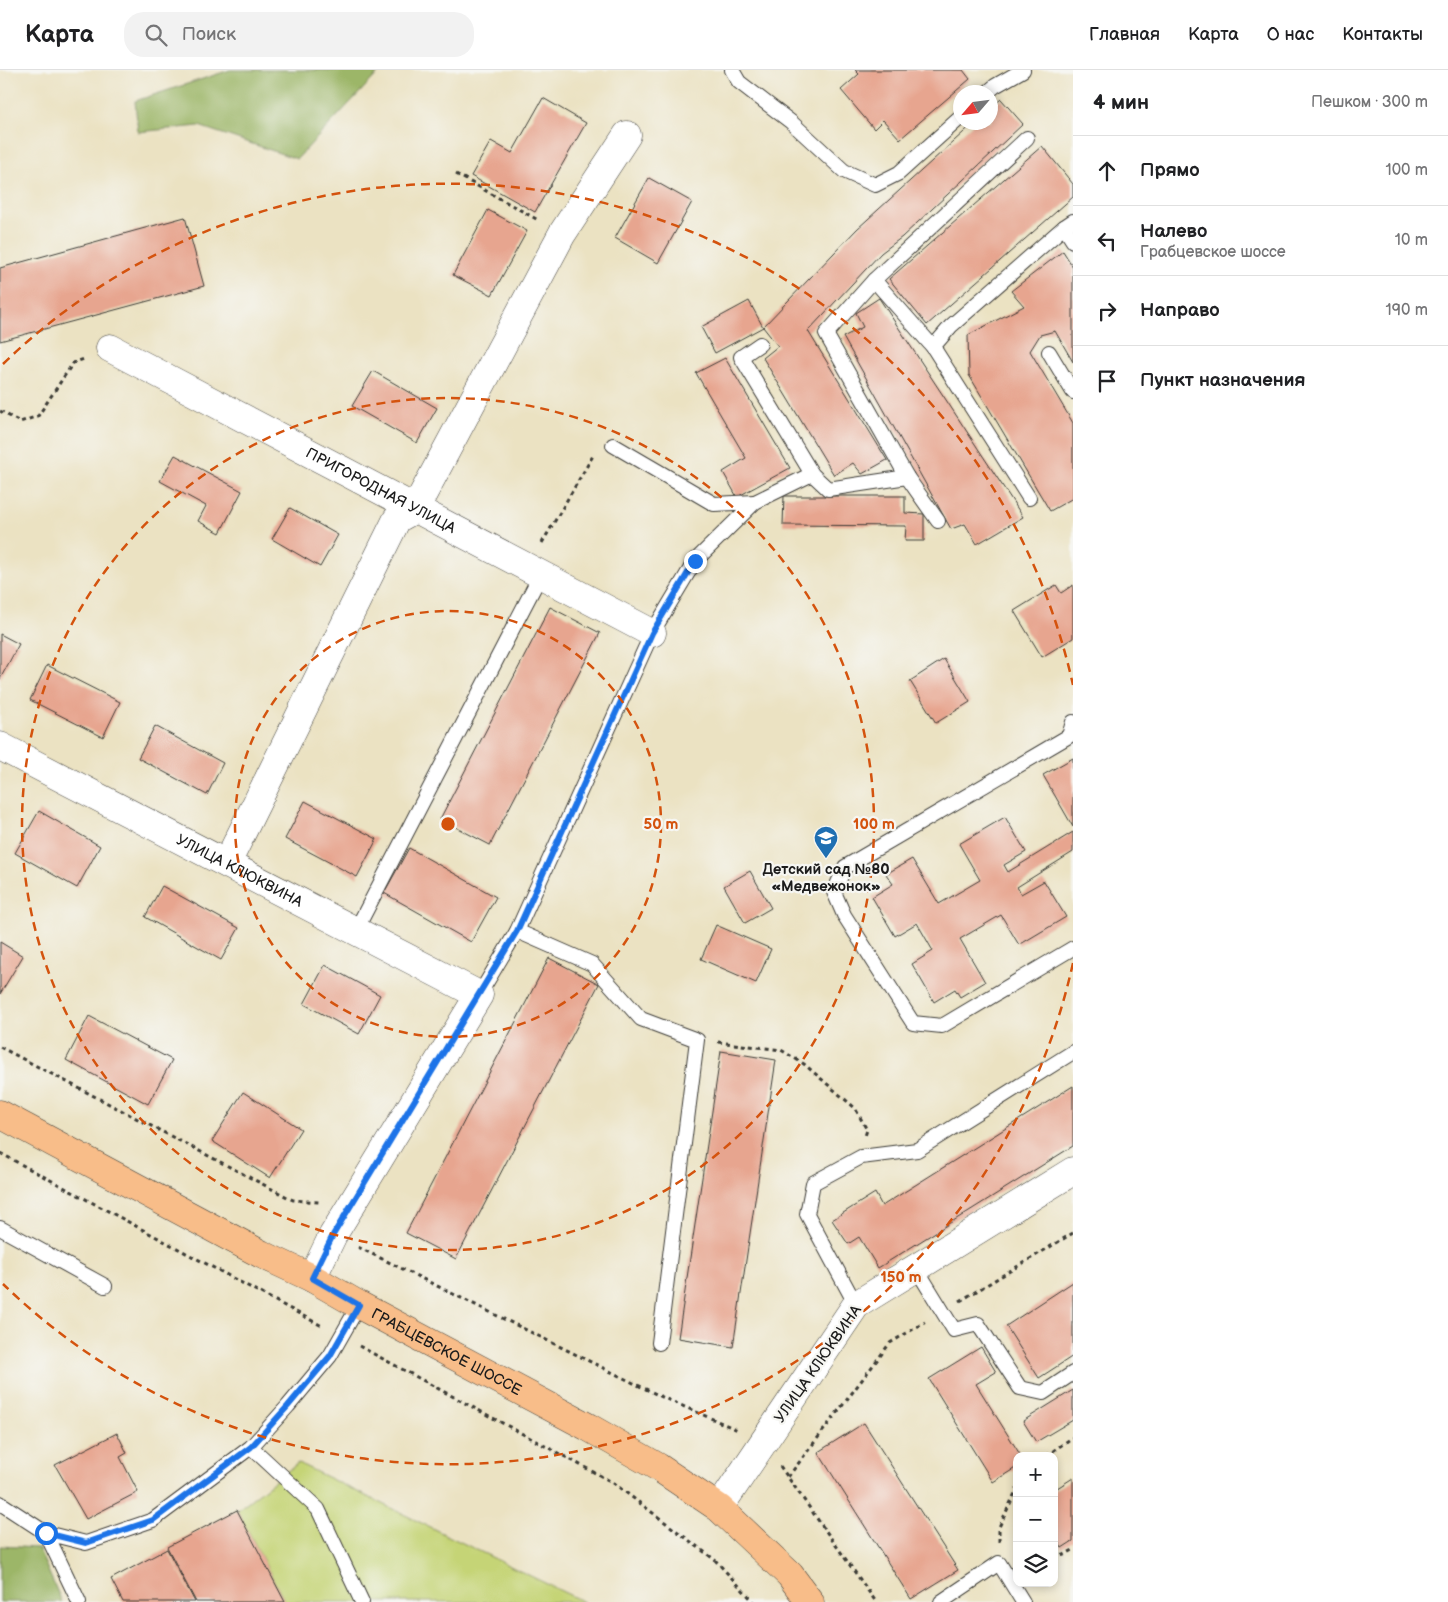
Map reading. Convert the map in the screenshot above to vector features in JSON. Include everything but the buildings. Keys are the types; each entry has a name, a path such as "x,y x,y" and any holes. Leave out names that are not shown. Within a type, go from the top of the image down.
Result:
{"main road":[{"name":"ГРАБЦЕВСКОЕ ШОССЕ","path":"0,1114 261,1254 312,1278 588,1427 658,1468 719,1508 790,1575 810,1602"}],"street":[{"path":"227,863 397,519 415,509 562,234 627,135"},
{"name":"ПРИГОРОДНАЯ УЛИЦА","path":"110,348 652,633"},
{"name":"УЛИЦА КЛЮКВИНА","path":"0,746 480,995"},
{"path":"312,1278 333,1235 480,995"},
{"name":"УЛИЦА КЛЮКВИНА","path":"719,1508 856,1305 1073,1171"}],"lane":[{"path":"732,70 739,82 791,122 844,172 875,185 899,173 953,123"},
{"path":"997,85 1023,70"},
{"path":"938,520 907,477 826,334 874,280 1027,138"},
{"path":"933,347 951,326 1069,224 1073,241"},
{"path":"874,280 933,347 1029,498"},
{"path":"760,344 741,357 812,474 828,489 907,477"},
{"path":"1049,352 1073,392"},
{"path":"613,445 714,504 755,502"},
{"path":"480,995 517,931 652,633 695,561 755,502 812,474"},
{"path":"356,930 534,571"},
{"path":"1073,722 1069,736 846,868 834,892 844,915 913,1023 942,1026 1073,948"},
{"path":"517,931 592,964 641,1019 698,1040 659,1343"},
{"path":"856,1305 807,1214 812,1183 861,1157 917,1150 1073,1052"},
{"path":"0,1228 104,1286"},
{"path":"916,1268 954,1330 978,1324 1020,1388 1043,1393 1073,1373"},
{"path":"0,1503 46,1533 86,1543 153,1520 251,1447 330,1356 359,1305"},
{"path":"251,1447 318,1509 362,1602"},
{"path":"46,1533 79,1602"},
{"path":"941,1602 999,1563 1023,1602"}],"path":[{"path":"456,174 562,234"},
{"path":"0,411 20,422 38,416 73,363 110,348"},
{"path":"534,571 596,450 613,445"},
{"path":"698,1040 781,1050 804,1064 855,1108 866,1130 861,1157"},
{"path":"0,1047 293,1200 319,1203 324,1195"},
{"path":"0,1153 612,1482 714,1560 754,1602"},
{"path":"788,1478 890,1343 1073,1233"},
{"path":"333,1235 664,1398 764,1441 876,1602"},
{"path":"1052,1452 1073,1437"},
{"path":"999,1563 999,1526 1013,1497"},
{"path":"1058,1556 1073,1550"}],"green space":[{"path":"230,70 381,70 297,159 199,126 138,132 135,101"},
{"path":"298,1463 584,1602 285,1602 237,1510"},
{"path":"0,1546 38,1548 62,1602 0,1602"}],"place":[{"name":"Детский сад №80 «Медвежонок»","path":"826,859"}],"route":[{"path":"46,1533 86,1543 153,1520 251,1447 330,1356 359,1305 312,1278 333,1235 517,931 652,633 695,561"}]}
